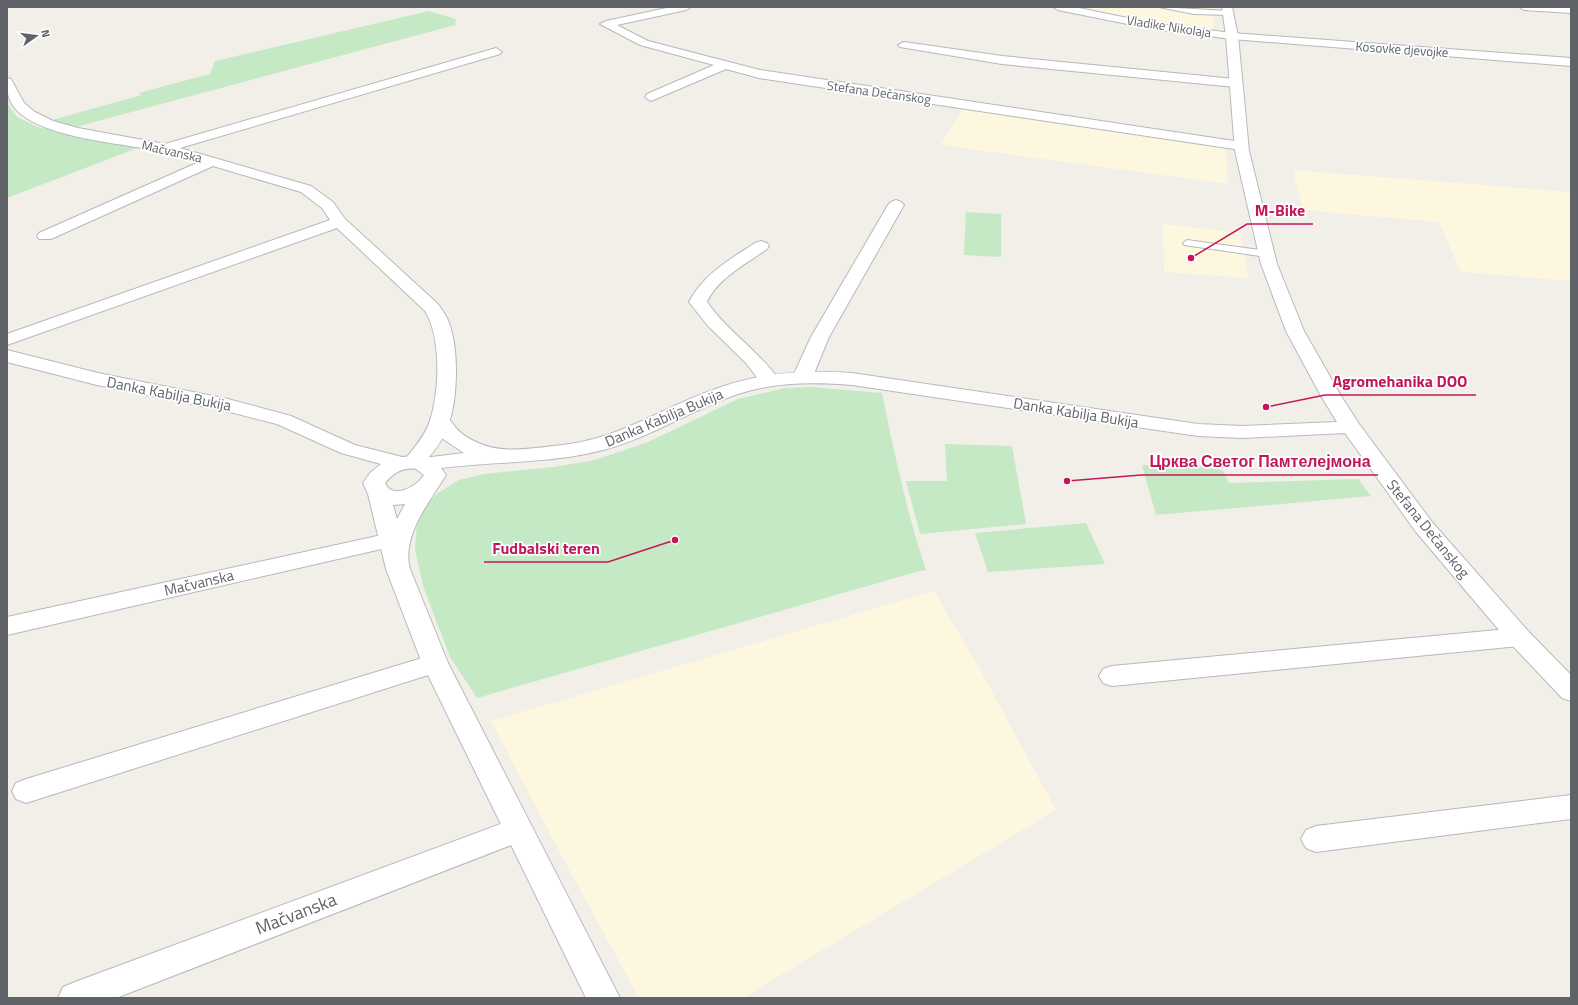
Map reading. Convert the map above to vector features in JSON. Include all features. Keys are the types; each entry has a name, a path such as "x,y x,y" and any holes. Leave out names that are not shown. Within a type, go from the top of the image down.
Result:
{"street":[{"name":"Stefana Dečanskog","path":"686,7 606,24 644,43 759,74 1241,146"},
{"name":"Vladike Nikolaja","path":"1058,7 1152,26 1232,36"},
{"path":"1524,7 1571,10"},
{"name":"Stefana Dečanskog","path":"1228,10 1232,36 1241,146 1267,254 1296,331 1331,396 1351,427 1424,527 1519,637 1571,691"},
{"name":"Kosovke djevojke","path":"1232,36 1571,62"},
{"path":"904,45 1002,60 1235,83"},
{"path":"165,148 496,52"},
{"path":"651,98 725,65"},
{"name":"Mačvanska","path":"7,82 19,105 30,116 43,122 77,132 165,148 212,161 306,189 328,205 340,222 432,308 440,322 443,336 446,372 440,421"},
{"path":"45,236 212,161"},
{"path":"803,376 820,337 896,205"},
{"path":"7,340 340,222"},
{"path":"761,246 722,274 700,295 698,302 706,315 761,367 769,380"},
{"name":"Danka Kabilja Bukija","path":"7,356 97,379 228,404 284,420 328,441"},
{"name":"Danka Kabilja Bukija","path":"523,456 583,449 613,442 728,390 769,380 803,376 852,378 1198,430 1242,432 1351,427"},
{"path":"328,441 376,488 389,497 401,498 414,495 426,448 440,421 448,433 461,444 494,456"},
{"path":"328,441 419,472 494,456 523,456"},
{"path":"523,456 462,468 447,473 419,472 389,467 380,473 376,488 393,550 435,663 516,830 603,998"},
{"path":"393,550 412,506 419,472"},
{"name":"Mačvanska","path":"7,626 393,550"},
{"path":"1112,676 1519,637"},
{"path":"26,791 435,663"},
{"path":"1316,839 1571,807"},
{"name":"Mačvanska","path":"75,998 516,830"}],"lane":[{"path":"1162,7 1199,12 1228,10"},
{"path":"1187,244 1267,254"}],"shaded area":[{"path":"1067,7 1213,7 1214,32 1154,24"},
{"path":"966,103 1225,142 1228,184 941,145"},
{"path":"1293,170 1571,192 1571,281 1461,272 1439,222 1303,210"},
{"path":"1163,224 1241,233 1248,278 1164,272"},
{"path":"934,591 983,675 1056,810 743,998 639,998 491,721"}],"green space":[{"path":"429,11 456,19 455,25 76,127 52,120 142,95 138,93 210,74 215,61"},
{"path":"7,103 17,117 38,127 140,147 7,198"},
{"path":"966,212 1001,214 1001,257 964,255"},
{"path":"810,387 882,393 901,483 926,570 477,698 450,657 423,586 415,549 417,522 426,505 438,493 459,480 484,474 553,467 591,461 648,442 738,399 785,388"},
{"path":"945,444 1012,446 1026,524 920,534 906,481 947,481"},
{"path":"1142,465 1216,467 1224,472 1229,483 1358,479 1371,496 1156,515"},
{"path":"1086,523 1105,564 988,572 975,533"}],"place":[{"name":"M-Bike","path":"1191,258"},
{"name":"Agromehanika DOO","path":"1266,407"},
{"name":"Црква Светог Памтелејмона","path":"1067,481"},
{"name":"Fudbalski teren","path":"675,540"}]}
